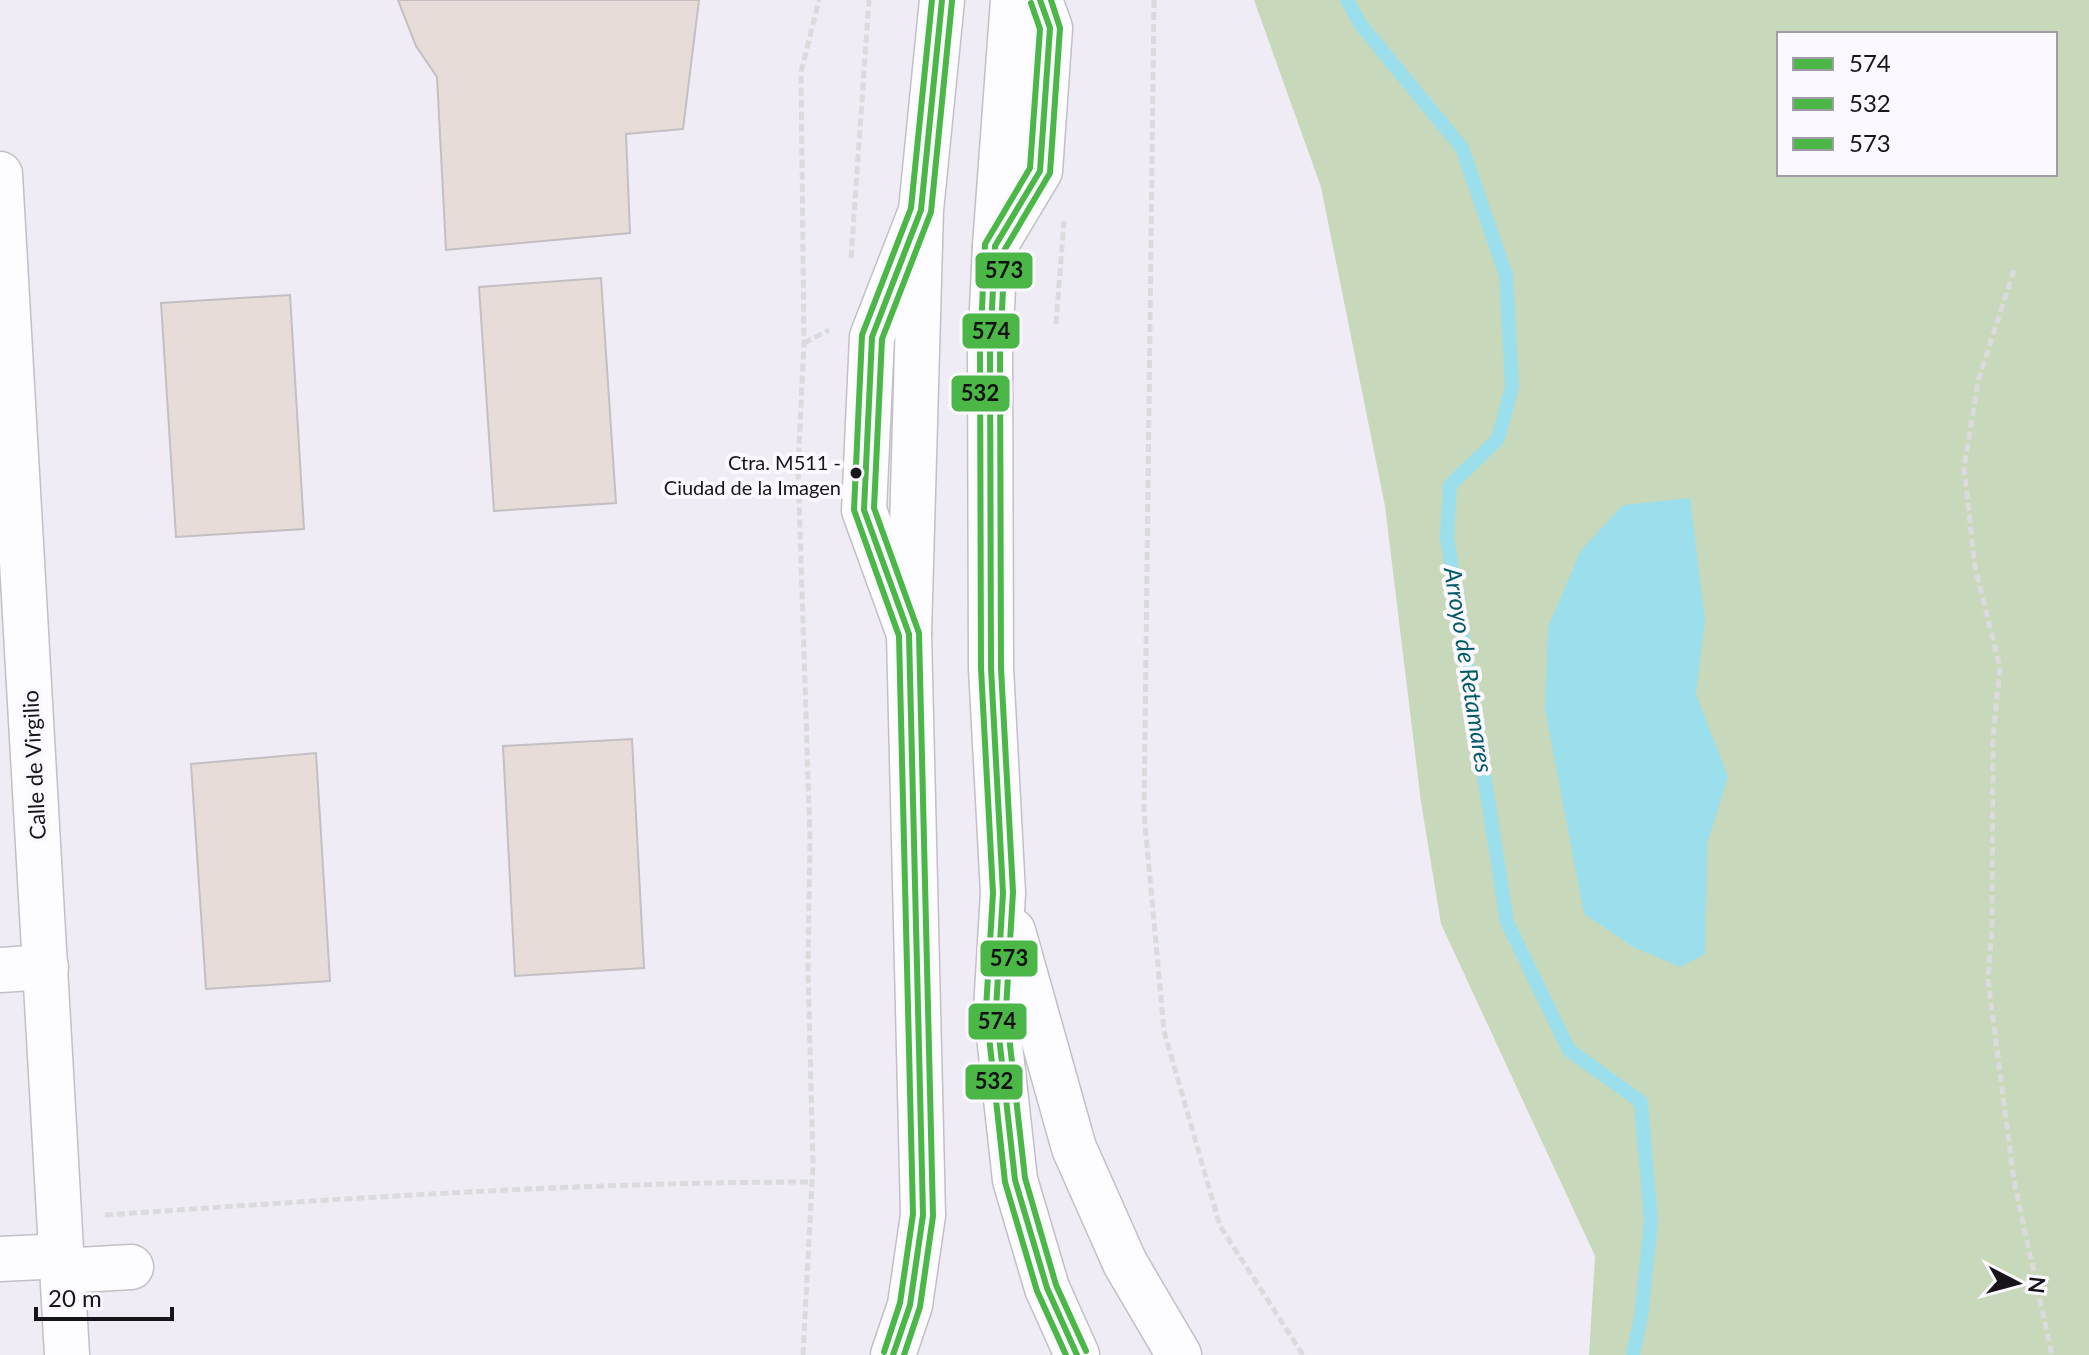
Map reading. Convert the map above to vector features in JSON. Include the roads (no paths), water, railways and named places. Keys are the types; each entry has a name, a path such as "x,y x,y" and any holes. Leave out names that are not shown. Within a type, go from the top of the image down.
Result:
{"main road":[{"path":"893,1355 910,1305 923,1215 909,634 921,210 942,0"},
{"path":"1013,0 990,351 991,668 1003,893 996,1009 1015,1180 1047,1288 1077,1355"},
{"path":"995,246 1040,171 1050,28 1040,0"},
{"name":"Calle de Virgilio","path":"0,174 14,660 46,967 67,1355"},
{"path":"1003,893 1074,1148 1125,1263 1179,1355"},
{"path":"0,970 46,967"},
{"path":"0,1259 61,1249 131,1267"}],"water":[{"path":"1690,498 1705,620 1696,694 1728,777 1707,844 1705,954 1680,967 1633,947 1584,914 1545,709 1548,627 1581,550 1623,505"}],"waterway":[{"name":"Arroyo de Retamares","path":"1347,0 1361,25 1462,148 1506,275 1512,387 1498,439 1450,485 1447,537 1507,922 1569,1050 1641,1102 1651,1221 1641,1317 1633,1355"}],"place":[{"name":"Ctra. M511 - Ciudad de la Imagen","path":"856,473"}]}
